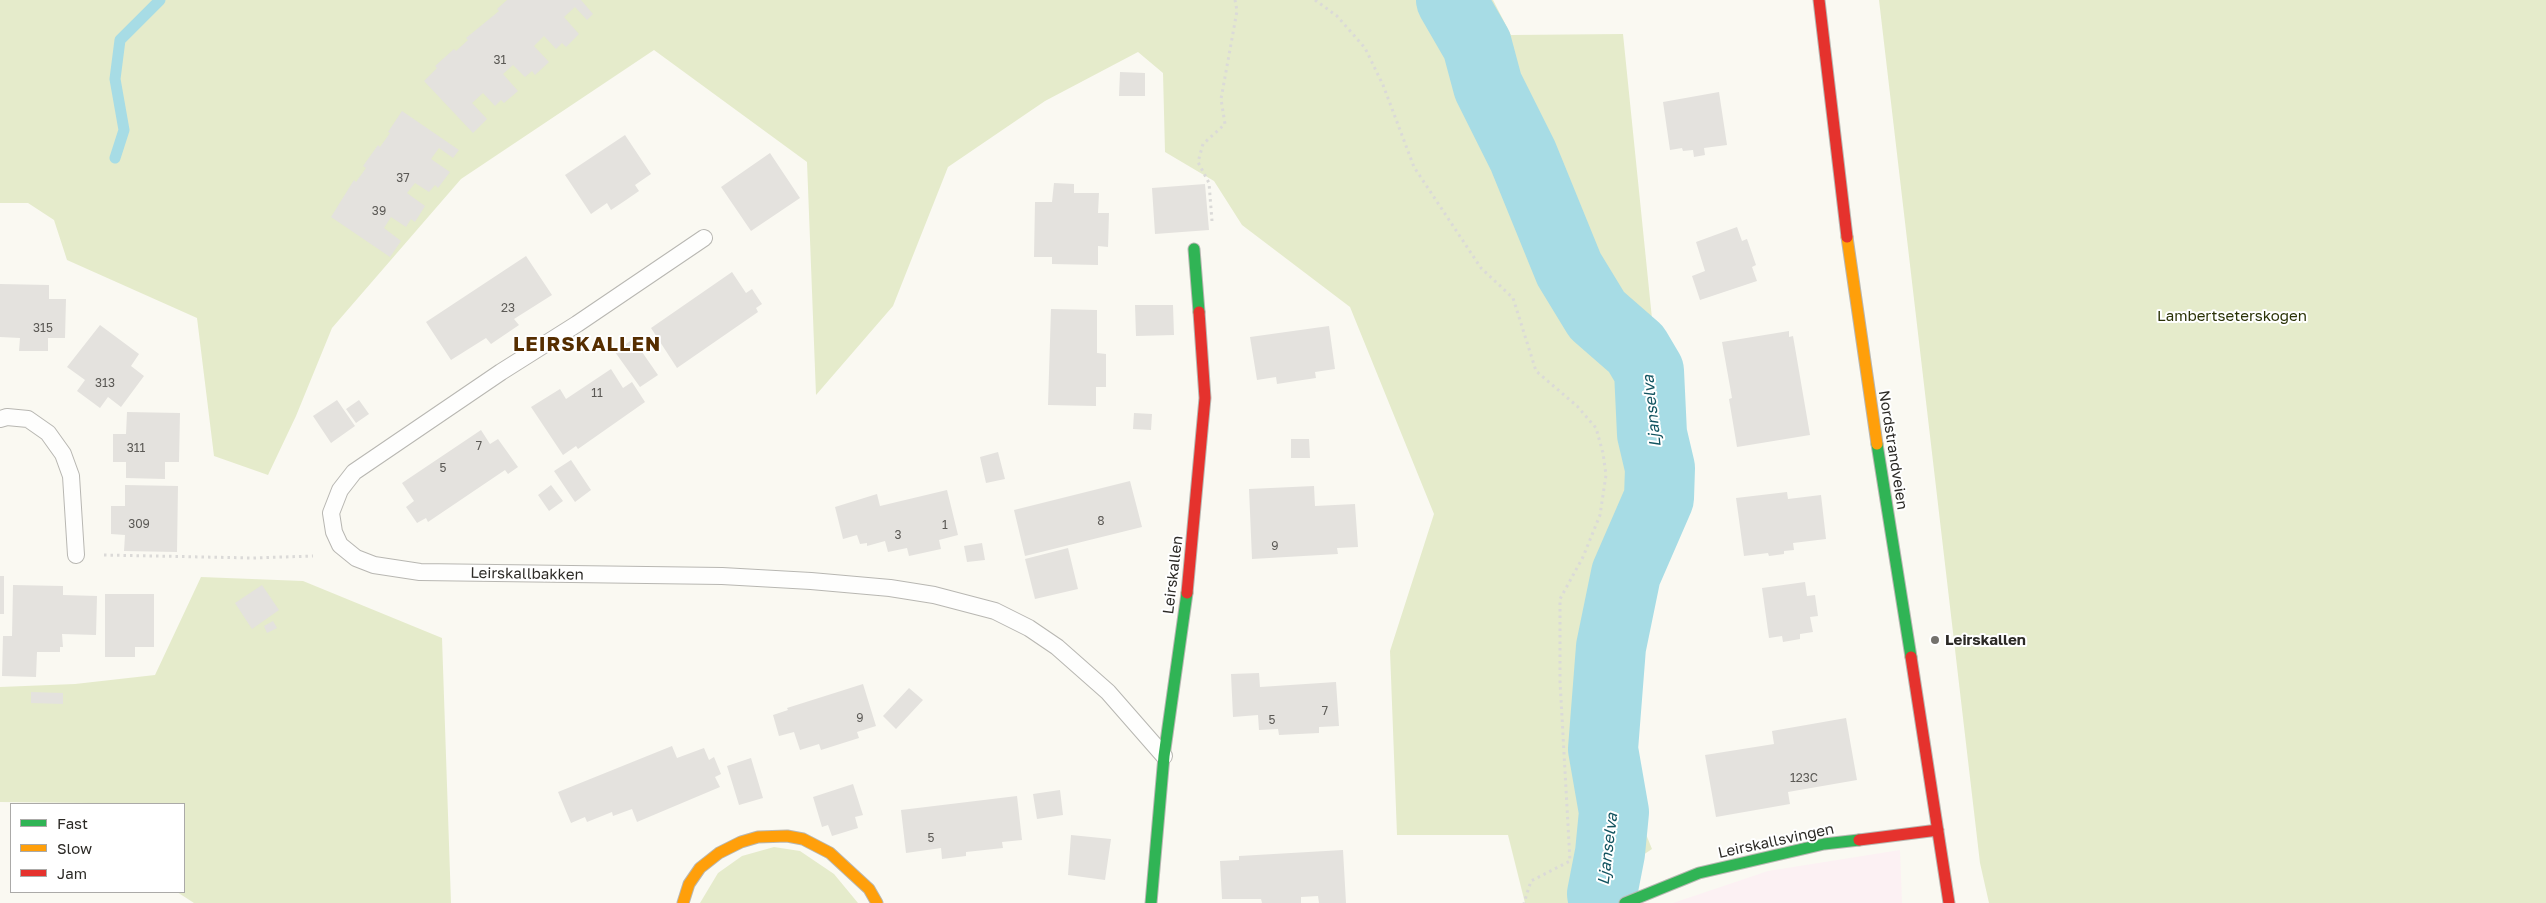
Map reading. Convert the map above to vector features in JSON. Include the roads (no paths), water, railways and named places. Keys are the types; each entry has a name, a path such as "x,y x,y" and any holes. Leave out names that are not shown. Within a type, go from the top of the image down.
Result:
{"street":[{"name":"Nordstrandveien","path":"1819,0 1857,308 1949,903"},
{"name":"Leirskallen","path":"1151,903 1164,756 1189,576 1206,398 1194,249"},
{"name":"Leirskallsvingen","path":"1625,903 1699,873 1774,855 1824,844 1938,830"},
{"path":"683,903 689,884 700,868 719,853 741,842 758,837 787,836 803,839 830,853 869,889 877,903"}],"lane":[{"name":"Leirskallbakken","path":"704,238 354,472 340,490 331,512 334,532 346,551 356,558 374,565 420,572 722,576 831,582 934,595 995,611 1029,628 1057,647 1108,692 1164,756"},
{"path":"0,419 6,417 28,419 48,433 63,454 71,476 76,555"}],"waterway":[{"path":"115,158 124,130 115,79 120,40 160,0"},
{"name":"Ljanselva","path":"1451,0 1477,45 1488,86 1523,156 1569,269 1597,315 1636,349 1649,371 1652,434 1660,468 1659,498 1626,574 1611,647 1603,749 1614,812 1610,853 1602,894"}],"place":[{"name":"Leirskallen","path":"1935,640"}],"district":[{"name":"LEIRSKALLEN","path":"587,345"}],"park label":[{"name":"Lambertseterskogen","path":"2232,316"}]}
